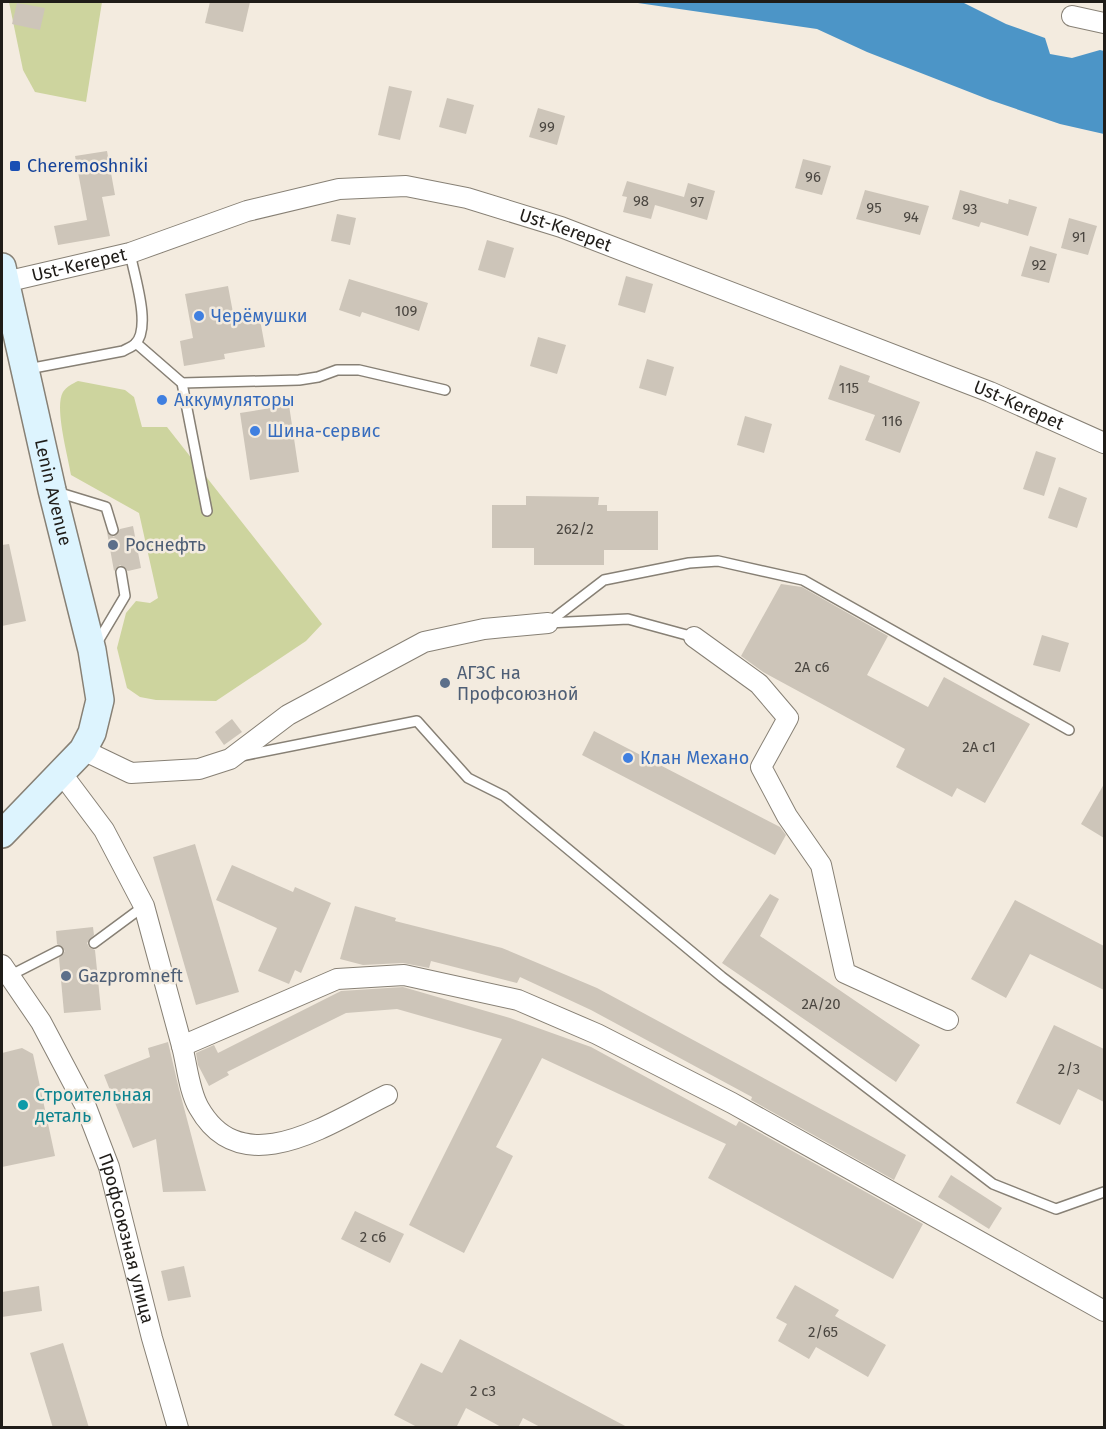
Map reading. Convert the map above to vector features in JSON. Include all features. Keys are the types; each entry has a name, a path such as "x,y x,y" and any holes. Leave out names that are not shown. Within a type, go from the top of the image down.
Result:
{"main road":[{"name":"Lenin Avenue","path":"3,277 99,682 98,716 83,750"},
{"path":"2,834 83,750"}],"street":[{"path":"1072,16 1104,23"},
{"name":"Ust-Kerepet","path":"3,277 130,253 247,211 339,189 406,186 467,198 561,226 990,392 1104,443"},
{"path":"83,750 131,773 199,769 230,759 288,715 424,642 484,629 548,623"},
{"path":"694,637 759,684 788,718 761,767 787,816 821,865 845,972 948,1020"},
{"path":"62,774 104,830 144,906 198,1107 222,1136 256,1147 289,1142 387,1095"},
{"name":"Профсоюзная улица","path":"5,970 41,1022 81,1097 106,1157 152,1338 178,1428"},
{"path":"182,1046 337,979 404,975 518,1000 597,1034 732,1103 1104,1311"}],"lane":[{"path":"25,370 123,351 136,343 143,330 130,253"},
{"path":"136,343 182,383 207,511"},
{"path":"182,383 299,380 318,377 338,370 359,370 445,390"},
{"path":"52,490 106,507 113,530"},
{"path":"548,623 604,580 689,563 718,561 803,580 1069,730"},
{"path":"92,650 126,596 121,572"},
{"path":"548,623 628,619 694,637"},
{"path":"230,759 417,721 468,778 504,796 722,977 993,1184 1056,1209 1104,1192"},
{"path":"94,943 144,906"},
{"path":"5,970 58,951"}],"green space":[{"path":"9,2 102,2 86,102 35,92 23,70"},
{"path":"78,381 125,390 134,397 142,427 167,427 322,624 306,641 216,701 156,700 140,697 127,688 117,648 126,613 136,601 150,603 158,598 139,513 71,475 60,409 63,392"}],"water":[{"path":"631,2 962,2 1006,24 1045,38 1050,54 1072,58 1100,50 1104,51 1104,134 1060,124 990,100 867,52 817,29"}],"building":[{"path":"210,2 250,2 243,32 205,23"},
{"path":"17,3 45,8 40,30 12,24"},
{"path":"389,86 412,91 400,140 378,135"},
{"path":"447,98 474,105 466,134 439,127"},
{"path":"538,108 565,116 557,145 529,137"},
{"path":"107,151 115,195 102,197 110,236 58,245 54,226 87,220 75,156"},
{"path":"803,159 831,166 822,195 795,188"},
{"path":"627,181 684,197 688,183 715,191 707,220 655,205 651,219 623,212 627,197 622,196"},
{"path":"865,190 929,206 920,235 856,219"},
{"path":"960,190 1008,204 1009,199 1037,207 1028,236 981,222 979,227 952,219"},
{"path":"337,214 356,218 350,245 331,241"},
{"path":"1069,218 1097,226 1088,255 1061,248"},
{"path":"487,240 514,248 505,278 478,270"},
{"path":"1030,246 1057,254 1049,283 1021,276"},
{"path":"626,276 653,284 645,313 618,305"},
{"path":"349,279 428,303 419,331 362,312 360,317 339,310"},
{"path":"228,286 234,318 259,314 265,347 224,354 225,359 184,366 180,341 193,338 185,294"},
{"path":"538,337 566,345 557,374 530,366"},
{"path":"647,359 674,367 666,396 639,388"},
{"path":"840,365 870,376 868,382 920,402 900,453 865,440 875,415 828,399"},
{"path":"289,405 299,472 250,480 240,413"},
{"path":"745,416 772,424 764,453 737,445"},
{"path":"1036,451 1056,458 1044,496 1023,489"},
{"path":"1059,487 1087,498 1077,528 1048,518"},
{"path":"526,496 599,497 598,505 607,505 607,511 658,511 658,550 604,550 604,565 534,565 534,548 492,548 492,505 526,505"},
{"path":"133,526 141,568 128,571 120,565 114,571 107,532 114,537 120,529"},
{"path":"9,544 26,621 2,626 2,545"},
{"path":"781,584 802,587 888,636 867,675 928,707 944,677 1030,724 985,803 957,788 952,797 896,767 905,749 763,672 741,656"},
{"path":"1042,635 1069,643 1060,672 1033,665"},
{"path":"232,719 242,732 224,745 215,732"},
{"path":"594,731 780,827 786,835 775,855 582,755"},
{"path":"1104,784 1104,838 1081,824"},
{"path":"195,844 239,992 196,1005 153,857"},
{"path":"232,865 293,892 295,887 331,903 301,973 295,970 289,984 258,971 277,928 216,900"},
{"path":"770,894 779,899 760,936 920,1045 896,1082 722,963"},
{"path":"1015,900 1104,946 1104,990 1030,954 1006,998 971,979"},
{"path":"355,906 396,918 395,921 502,948 597,988 906,1155 894,1180 751,1100 752,1097 591,1010 520,977 517,983 431,961 429,968 403,963 363,965 340,959"},
{"path":"93,927 94,935 87,943 95,950 101,1010 64,1013 59,958 65,951 57,944 56,931"},
{"path":"403,987 510,1018 591,1047 736,1126 739,1121 923,1224 893,1279 708,1178 726,1144 542,1058 496,1147 513,1156 464,1253 409,1225 502,1039 397,1009 346,1013 227,1072 229,1075 209,1086 198,1065 196,1053 214,1045 218,1053 341,991"},
{"path":"1054,1025 1104,1049 1104,1102 1078,1089 1060,1125 1016,1103"},
{"path":"168,1042 206,1191 163,1192 156,1139 133,1148 104,1075 150,1057 148,1048"},
{"name":"Строительная деталь","path":"22,1048 33,1054 55,1156 2,1167 2,1053"},
{"path":"951,1175 1002,1208 989,1229 938,1197"},
{"path":"355,1211 404,1234 390,1263 341,1239"},
{"path":"184,1266 191,1297 168,1301 161,1271"},
{"path":"795,1285 839,1310 835,1316 886,1345 868,1377 816,1347 809,1359 778,1341 787,1324 776,1318"},
{"path":"39,1286 42,1311 2,1317 2,1292"},
{"path":"460,1339 629,1428 542,1428 523,1418 518,1428 503,1428 466,1408 456,1428 419,1428 394,1415 421,1363 442,1373"},
{"path":"63,1343 89,1428 53,1428 30,1353"}],"place":[{"name":"Cheremoshniki","path":"15,166"},
{"name":"Черёмушки","path":"199,316"},
{"name":"Аккумуляторы","path":"162,400"},
{"name":"Шина-сервис","path":"255,431"},
{"name":"Роснефть","path":"113,545"},
{"name":"АГЗС на Профсоюзной","path":"445,683"},
{"name":"Клан Механо","path":"628,758"},
{"name":"Gazpromneft","path":"66,976"},
{"name":"Строительная деталь","path":"23,1105"}]}
